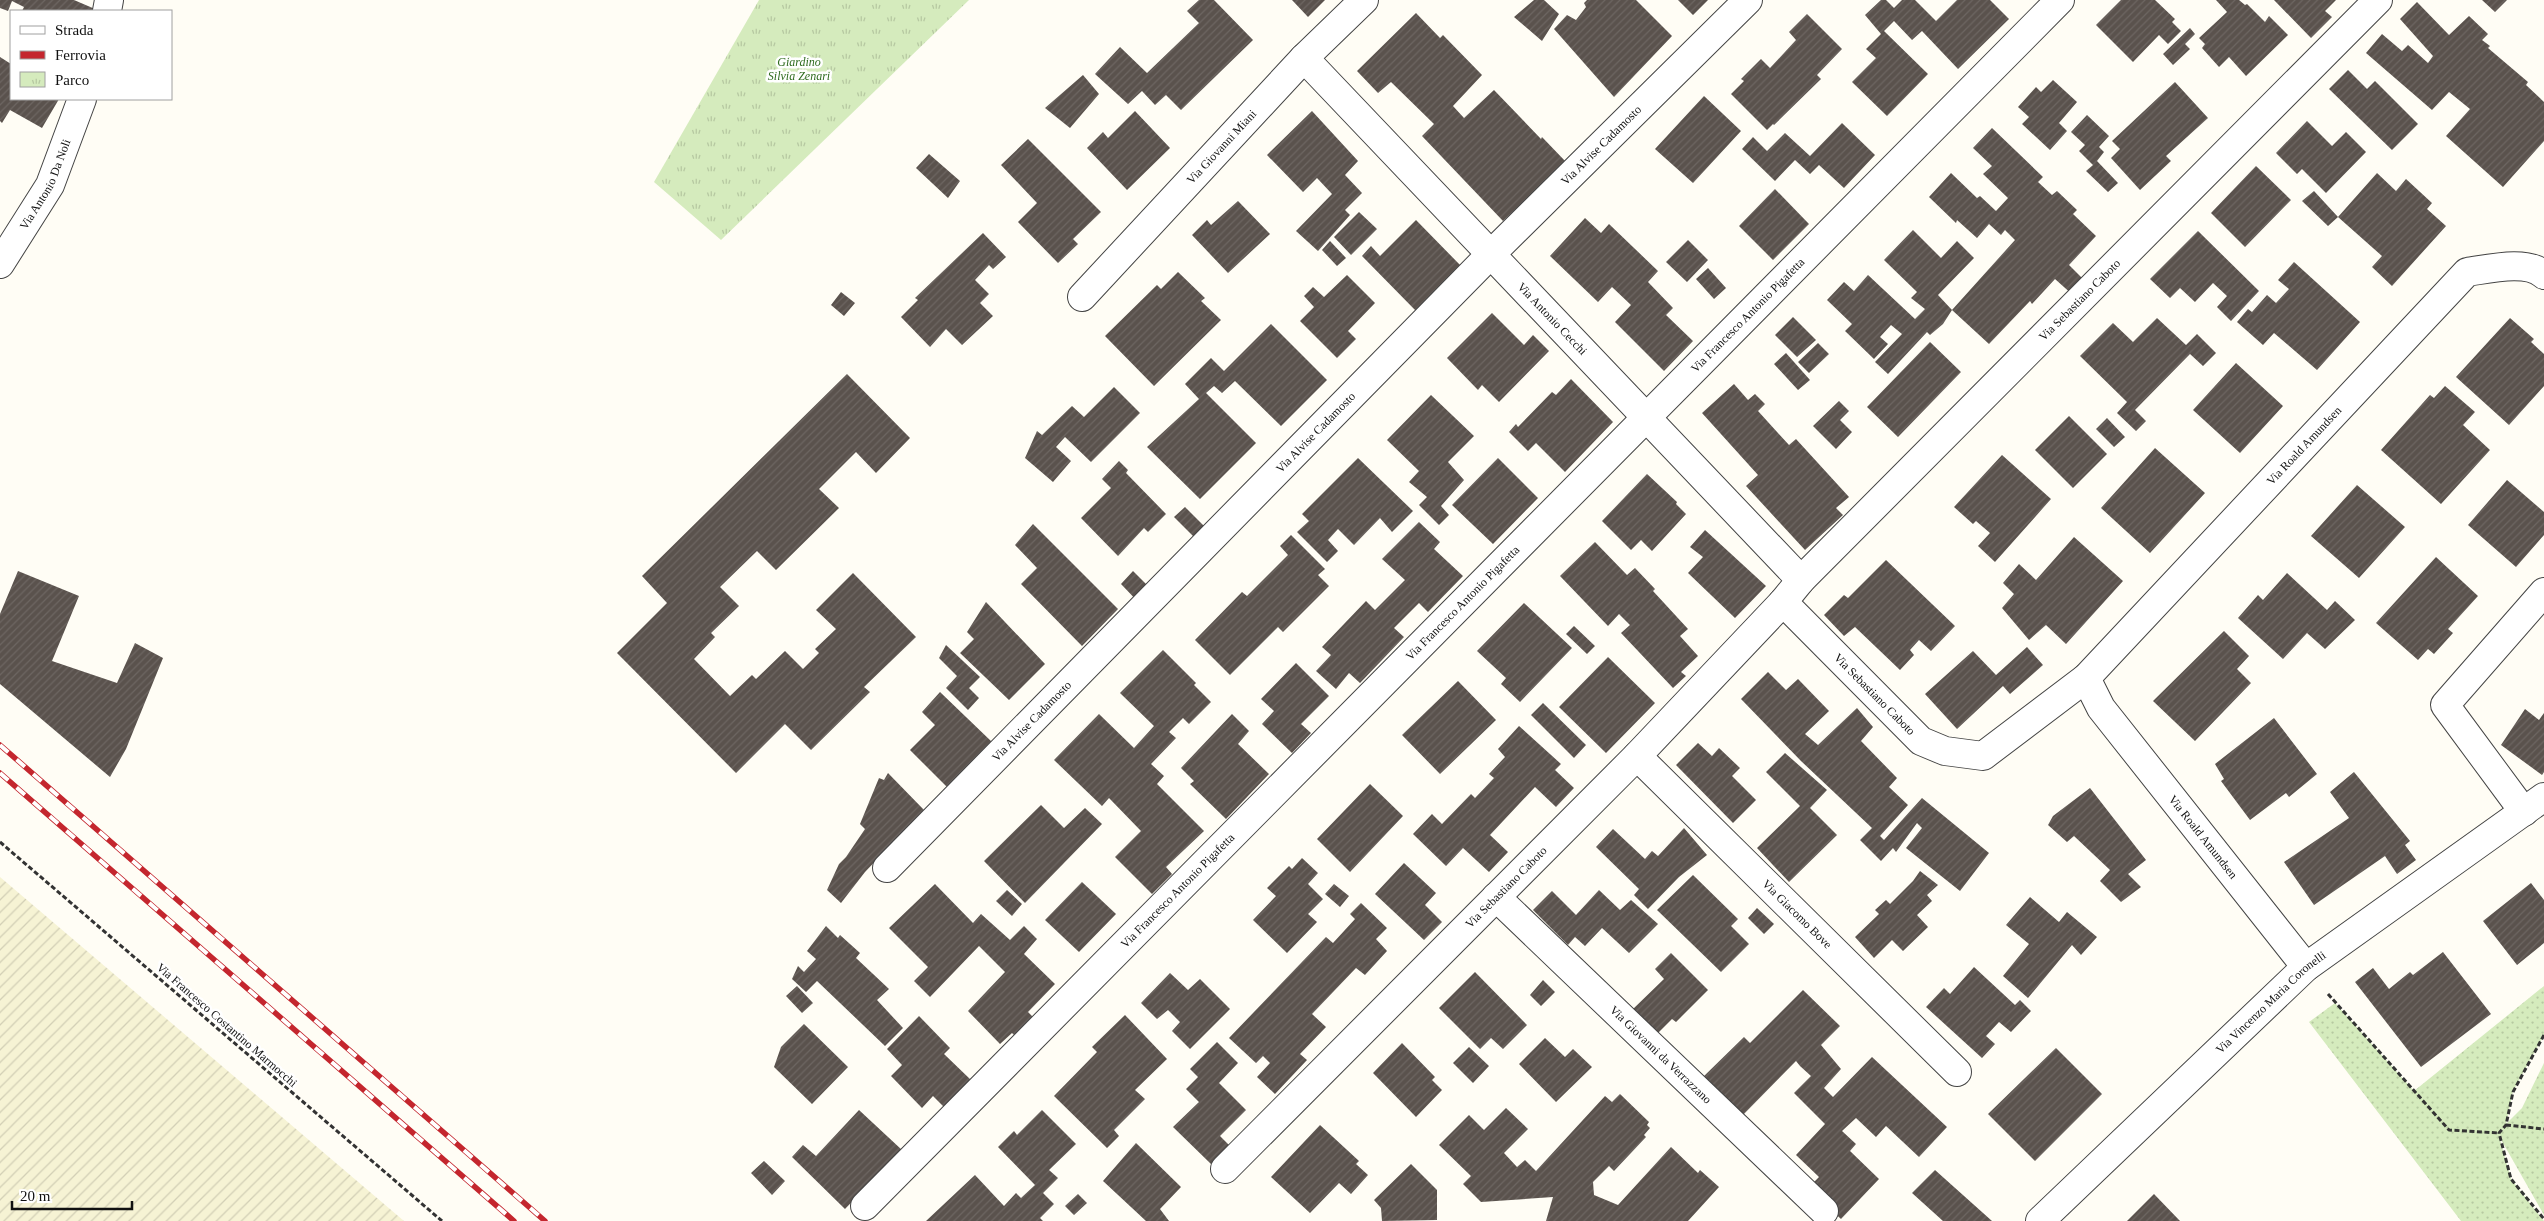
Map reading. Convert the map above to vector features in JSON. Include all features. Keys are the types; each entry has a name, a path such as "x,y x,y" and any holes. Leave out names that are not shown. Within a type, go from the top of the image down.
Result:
{"street":[{"name":"Via Giovanni Miani","path":"1082,297 1304,58 1364,0"},
{"name":"Via Alvise Cadamosto","path":"887,868 1491,254 1748,0"},
{"name":"Via Francesco Antonio Pigafetta","path":"865,1206 1645,416 2060,0"},
{"name":"Via Sebastiano Caboto","path":"1225,1169 1637,756 1783,602 1801,580 2378,0"},
{"name":"Via Antonio Cecchi","path":"1304,58 1801,580"},
{"name":"Via Antonio Da Noli","path":"0,264 50,185 82,100"},
{"name":"Via Roald Amundsen","path":"1983,756 2086,678 2467,272 2505,266 2538,270 2544,275"},
{"name":"Via Vincenzo Maria Coronelli","path":"2040,1221 2306,967 2534,805 2445,705 2544,592"},
{"name":"Via Sebastiano Caboto","path":"1783,602 1921,741 1945,751 1983,756"},
{"name":"Via Roald Amundsen","path":"2086,678 2101,708 2306,967"},
{"name":"Via Giacomo Bove","path":"1637,756 1957,1072"},
{"name":"Via Giovanni da Verrazzano","path":"1496,897 1824,1211"}],"path":[{"name":"Via Francesco Costantino Marmocchi","path":"0,842 442,1221"},
{"path":"2306,967 2449,1130 2499,1133"},
{"path":"2499,1133 2506,1125 2513,1092 2544,1035"},
{"path":"2506,1125 2544,1129"},
{"path":"2499,1133 2511,1179 2544,1220"}],"shaded area":[{"path":"0,877 404,1221 0,1221"}],"green space":[{"name":"Giardino Silvia Zenari","path":"759,0 969,0 721,240 654,182"},
{"path":"2544,986 2544,1035 2513,1091 2506,1124 2522,1108 2544,1063 2544,1215 2499,1136 2511,1179 2544,1221 2461,1221 2309,1022 2335,1003 2414,1091"}],"building":[{"path":"0,0 74,0 95,9 22,10 24,7 12,1 8,11 0,8"},
{"path":"1199,0 1214,0 1253,40 1181,110 1166,95 1155,105 1142,91 1128,104 1095,74 1120,47 1147,73 1199,23 1187,11"},
{"path":"1292,0 1325,0 1308,17"},
{"path":"1534,0 1544,0 1559,14 1542,41 1514,17"},
{"path":"1587,0 1636,0 1672,36 1614,97 1554,29 1567,15 1576,20 1586,7 1584,3"},
{"path":"1678,0 1708,0 1693,15"},
{"path":"1881,0 1886,0 1894,8 1902,0 1915,0 1936,21 1957,0 1990,0 2009,19 1958,69 1922,31 1912,40 1894,21 1884,31 1928,74 1887,116 1852,82 1876,58 1866,49 1881,34 1865,15"},
{"path":"2121,0 2155,0 2175,19 2172,22 2181,31 2168,44 2159,35 2133,62 2096,25"},
{"path":"2216,0 2239,0 2245,5 2247,4 2265,22 2269,16 2288,35 2246,76 2229,57 2219,67 2202,48 2205,44 2199,38 2227,12"},
{"path":"2274,0 2336,0 2325,11 2332,17 2311,38"},
{"path":"2482,0 2507,0 2495,12"},
{"path":"2417,2 2449,35 2469,16 2488,34 2482,40 2490,46 2488,48 2528,82 2526,85 2544,102 2544,141 2503,187 2446,136 2470,109 2449,92 2432,110 2366,53 2382,34 2402,51 2408,45 2428,63 2433,56 2400,19"},
{"path":"1416,13 1440,38 1443,35 1482,75 1453,106 1464,118 1494,90 1566,162 1503,221 1422,136 1434,124 1391,82 1378,93 1357,71"},
{"path":"1807,14 1842,49 1817,75 1821,79 1767,130 1731,94 1744,81 1741,79 1761,59 1770,68 1796,40 1789,32"},
{"path":"2190,28 2195,34 2185,44 2190,49 2173,65 2163,54"},
{"path":"0,57 10,63 10,100 58,100 42,128 10,110 2,123 0,121"},
{"path":"2348,70 2367,89 2375,81 2418,124 2392,150 2329,89"},
{"path":"1083,75 1099,94 1070,128 1045,108"},
{"path":"2053,80 2077,102 2059,123 2067,131 2050,150 2022,124 2029,117 2018,107 2036,87 2041,92"},
{"path":"2175,82 2208,118 2166,156 2171,161 2140,190 2111,158 2120,149 2112,141"},
{"path":"1704,96 1741,131 1693,183 1655,149"},
{"path":"1135,111 1170,148 1127,190 1087,148 1103,132 1108,138"},
{"path":"1312,111 1358,161 1345,175 1362,193 1345,210 1350,215 1318,251 1296,231 1332,194 1317,178 1303,192 1267,155"},
{"path":"2087,115 2109,136 2099,147 2104,152 2097,161 2118,183 2108,192 2086,171 2093,165 2079,151 2085,145 2071,132"},
{"path":"2307,121 2332,146 2346,132 2366,152 2326,193 2302,169 2297,174 2276,153"},
{"path":"1842,123 1875,155 1844,188 1819,165 1810,174 1795,160 1775,181 1742,149 1753,137 1767,151 1785,133 1810,156"},
{"path":"1992,128 2043,177 2038,182 2052,195 2057,191 2077,210 2073,214 2096,236 2069,265 2087,283 2074,296 2055,279 2032,304 2030,301 1989,344 1952,310 2015,240 2005,230 2001,235 1989,224 1977,238 1957,220 1956,223 1929,197 1951,173 1977,198 1980,196 1996,211 2008,198 1983,174 1992,166 1973,148"},
{"path":"1028,139 1101,212 1073,239 1078,244 1058,263 1018,222 1037,203 1001,165"},
{"path":"929,154 960,181 948,198 916,168"},
{"path":"2256,166 2291,200 2245,247 2211,213"},
{"path":"2377,173 2396,191 2406,179 2432,203 2427,209 2446,226 2392,286 2372,267 2382,256 2338,217"},
{"path":"1775,189 1809,224 1773,260 1739,226"},
{"path":"2314,191 2338,217 2328,226 2302,201"},
{"path":"1238,201 1270,234 1228,273 1192,235 1207,220 1211,225"},
{"path":"1359,212 1377,229 1351,255 1334,237"},
{"path":"1585,218 1601,233 1609,224 1658,271 1648,282 1673,308 1666,315 1693,341 1664,371 1615,322 1631,305 1612,287 1598,302 1550,256"},
{"path":"1416,220 1461,266 1416,311 1362,256 1371,246 1380,256"},
{"path":"1913,230 1941,258 1957,241 1974,258 1938,295 1952,310 1943,324 1930,335 1927,332 1888,374 1875,362 1902,334 1891,325 1880,337 1888,344 1874,359 1845,331 1852,324 1827,300 1844,282 1854,291 1868,275 1915,319 1925,309 1911,298 1917,292 1884,260"},
{"path":"2198,231 2259,291 2231,321 2217,307 2227,296 2213,283 2195,302 2180,288 2170,298 2150,279"},
{"path":"983,233 1006,257 993,269 989,265 975,280 989,294 980,303 993,316 962,345 946,329 930,347 901,317 918,300 915,298"},
{"path":"1688,240 1708,260 1687,282 1666,262"},
{"path":"1330,241 1346,258 1337,266 1322,250"},
{"path":"2294,262 2360,322 2317,370 2274,333 2263,345 2237,322 2248,309 2252,312 2267,295 2276,303 2289,289 2278,280"},
{"path":"1708,268 1726,288 1714,299 1696,279"},
{"path":"1178,272 1205,298 1201,301 1221,320 1154,386 1105,336 1157,285 1161,289"},
{"path":"1347,275 1375,303 1348,331 1356,339 1337,358 1300,321 1314,307 1304,296 1313,287 1324,297"},
{"path":"841,292 855,303 844,316 831,305"},
{"path":"1492,313 1524,345 1533,335 1549,351 1499,402 1482,385 1478,390 1447,358"},
{"path":"1793,317 1816,340 1797,357 1775,335"},
{"path":"2157,318 2186,345 2197,334 2216,353 2203,366 2190,354 2135,410 2146,421 2136,431 2117,413 2127,402 2080,356 2113,323 2133,342"},
{"path":"2510,318 2534,339 2531,342 2544,354 2544,386 2509,425 2456,377"},
{"path":"1271,324 1327,380 1281,426 1235,381 1222,393 1214,386 1206,393 1256,443 1200,499 1147,447 1199,399 1185,384 1211,358 1224,371"},
{"path":"1930,342 1961,372 1898,437 1867,407"},
{"path":"1818,343 1829,354 1809,373 1798,362"},
{"path":"1786,353 1810,380 1798,390 1774,364"},
{"path":"2236,363 2283,406 2240,453 2193,410"},
{"path":"847,374 910,438 876,473 856,452 819,489 839,508 776,570 757,551 720,587 739,606 711,633 715,637 694,659 730,696 752,675 756,679 785,651 803,669 819,653 815,649 836,629 816,610 853,573 916,637 864,687 870,692 811,750 785,724 736,773 617,653 667,603 642,576"},
{"path":"1571,379 1613,422 1565,472 1536,443 1528,451 1509,432 1516,424 1518,427 1552,392 1556,395"},
{"path":"1734,384 1748,400 1755,394 1765,404 1758,411 1789,445 1796,439 1849,497 1836,508 1843,515 1805,550 1746,486 1758,475 1702,413"},
{"path":"2445,386 2475,412 2463,425 2490,450 2441,504 2381,450 2430,395 2434,398"},
{"path":"1114,387 1140,413 1091,462 1065,437 1056,447 1071,461 1053,482 1025,458 1037,431 1042,435 1072,406 1084,417"},
{"path":"1431,395 1474,436 1448,462 1464,480 1441,506 1449,515 1439,525 1419,505 1427,497 1409,482 1419,471 1387,440"},
{"path":"1839,401 1849,411 1840,420 1852,432 1836,449 1813,426"},
{"path":"2069,416 2107,454 2073,488 2035,450"},
{"path":"2107,418 2125,437 2114,447 2096,429"},
{"path":"2155,448 2205,493 2150,553 2101,508"},
{"path":"2002,455 2051,499 1995,562 1978,546 1990,533 1976,521 1973,524 1954,507"},
{"path":"1358,458 1413,511 1392,532 1380,518 1354,545 1338,529 1328,540 1338,551 1327,562 1297,532 1309,521 1302,514"},
{"path":"1498,458 1538,498 1493,544 1452,505"},
{"path":"1119,461 1128,470 1126,473 1166,514 1148,532 1144,528 1118,556 1081,518 1111,488 1102,479"},
{"path":"1647,474 1677,502 1676,504 1686,514 1652,551 1641,540 1631,550 1602,521"},
{"path":"2507,480 2544,512 2544,535 2516,567 2468,525"},
{"path":"2357,485 2405,527 2359,578 2311,536"},
{"path":"1185,507 1206,528 1196,539 1174,517"},
{"path":"1419,522 1440,542 1434,549 1463,576 1428,612 1419,603 1394,628 1404,637 1360,683 1349,673 1336,689 1316,671 1331,655 1322,647 1366,601 1375,610 1405,580 1382,559"},
{"path":"1033,524 1118,609 1082,646 1021,584 1037,568 1015,545"},
{"path":"1705,530 1766,586 1735,618 1688,573 1703,557 1690,547"},
{"path":"1291,535 1325,569 1318,575 1329,586 1283,632 1278,627 1230,675 1195,640 1242,592 1247,596 1288,555 1280,546"},
{"path":"2074,537 2123,581 2066,644 2046,625 2029,640 2002,608 2014,594 2003,583 2019,564 2036,580"},
{"path":"1595,542 1627,575 1635,568 1688,629 1680,636 1698,656 1681,672 1686,676 1673,688 1621,633 1630,625 1619,614 1608,626 1560,576"},
{"path":"2436,557 2478,596 2448,629 2453,633 2434,654 2428,649 2418,660 2376,623"},
{"path":"1886,560 1955,626 1931,651 1919,640 1910,650 1914,655 1900,670 1855,627 1844,636 1824,615 1844,595 1848,598"},
{"path":"18,571 79,596 52,661 117,683 135,643 163,658 126,749 110,777 0,684 0,614"},
{"path":"1133,571 1155,593 1142,606 1121,584"},
{"path":"2287,573 2327,610 2335,601 2355,620 2325,649 2307,633 2283,659 2238,618 2258,595 2263,600"},
{"path":"986,602 1045,664 1009,700 960,653 974,639 967,632"},
{"path":"1524,603 1572,648 1520,702 1501,684 1506,678 1477,651"},
{"path":"1574,626 1595,646 1587,654 1566,634"},
{"path":"2224,631 2249,656 2237,669 2251,683 2195,741 2153,701"},
{"path":"946,645 980,677 969,688 979,698 968,710 946,688 957,676 939,658"},
{"path":"2027,647 2043,665 2010,694 2003,686 1957,729 1925,694 1973,651 1996,675"},
{"path":"1163,650 1196,683 1194,685 1211,702 1189,724 1183,718 1169,732 1176,738 1151,764 1164,776 1157,784 1204,831 1166,867 1172,874 1152,894 1115,857 1141,831 1109,798 1102,806 1054,760 1099,714 1134,748 1154,726 1120,693"},
{"path":"1608,657 1655,703 1606,753 1559,707"},
{"path":"1296,663 1329,696 1301,724 1311,733 1292,753 1262,724 1274,711 1261,699"},
{"path":"1768,672 1786,690 1798,679 1829,711 1805,734 1818,745 1857,708 1873,727 1861,741 1897,778 1889,787 1908,805 1880,836 1884,840 1922,798 1989,853 1960,891 1906,848 1922,828 1917,823 1896,852 1893,848 1881,861 1860,840 1872,828 1801,761 1741,699"},
{"path":"1458,681 1496,720 1440,774 1402,735"},
{"path":"940,692 992,742 948,788 910,750 935,725 922,712"},
{"path":"1543,703 1586,745 1574,758 1531,715"},
{"path":"2525,709 2539,720 2544,713 2544,772 2542,775 2501,745"},
{"path":"1232,714 1249,731 1238,744 1269,774 1226,819 1190,784 1194,781 1181,768"},
{"path":"2274,718 2317,774 2289,797 2286,793 2250,820 2221,781 2224,779 2215,764"},
{"path":"1519,726 1561,764 1555,770 1574,788 1556,807 1535,787 1490,835 1508,852 1489,872 1463,848 1446,866 1413,834 1432,814 1442,824 1471,794 1475,798 1494,778 1489,774 1505,757 1498,749"},
{"path":"1698,743 1712,756 1719,748 1740,768 1732,776 1756,800 1733,823 1676,765"},
{"path":"1785,753 1827,790 1810,808 1837,835 1789,882 1757,848 1800,806 1766,772"},
{"path":"2354,772 2410,841 2405,845 2416,860 2397,874 2385,856 2314,905 2284,862 2349,818 2330,792"},
{"path":"888,773 924,810 865,872 841,903 827,890 839,864 865,829 860,824 879,778 884,780"},
{"path":"1370,784 1403,816 1350,872 1317,839"},
{"path":"2090,788 2146,860 2128,874 2141,887 2121,902 2100,881 2110,870 2074,836 2067,842 2048,825 2053,816"},
{"path":"1041,805 1064,828 1085,808 1102,824 1025,903 984,861"},
{"path":"1684,828 1707,855 1679,877 1648,909 1634,895 1639,889 1596,847 1613,829 1645,859 1652,851 1658,856"},
{"path":"1302,858 1318,873 1308,884 1323,899 1308,914 1317,922 1287,953 1253,920 1276,896 1267,888 1289,866 1292,869"},
{"path":"1404,863 1436,893 1425,905 1442,922 1424,940 1375,894"},
{"path":"1920,871 1938,885 1927,895 1932,901 1917,915 1928,927 1903,951 1892,940 1874,958 1855,937 1879,914 1875,910 1886,900 1890,904 1913,881"},
{"path":"1693,875 1738,919 1731,926 1749,944 1721,972 1657,910"},
{"path":"1082,882 1116,914 1079,952 1045,920"},
{"path":"2531,883 2544,900 2544,943 2517,965 2483,921"},
{"path":"935,884 973,923 981,914 1010,940 1024,926 1037,939 1024,954 1055,984 1028,1012 1033,1017 1014,1035 1012,1033 1000,1044 968,1011 1005,972 979,946 930,997 914,981 928,967 889,928"},
{"path":"1334,884 1349,896 1340,907 1325,894"},
{"path":"1007,890 1022,904 1012,916 996,901"},
{"path":"1599,890 1620,910 1631,900 1658,924 1629,953 1602,928 1585,946 1575,937 1568,945 1533,910 1552,891 1576,915"},
{"path":"2030,897 2059,922 2067,912 2097,937 2081,955 2072,945 2028,998 2003,976 2029,944 2006,925"},
{"path":"1361,903 1387,928 1376,939 1387,951 1365,975 1356,968 1312,1014 1326,1027 1300,1054 1307,1060 1275,1094 1257,1077 1270,1063 1263,1056 1256,1063 1229,1038 1326,937 1333,943 1355,919 1350,914"},
{"path":"1757,908 1774,924 1764,934 1748,918"},
{"path":"826,926 838,938 840,935 860,953 856,958 889,989 877,1000 903,1028 885,1046 817,981 806,992 792,979 798,966 804,972 816,959 807,951"},
{"path":"2443,952 2491,1014 2421,1067 2355,982 2373,968 2389,989 2410,972 2413,975"},
{"path":"1671,953 1708,990 1676,1022 1672,1019 1656,1035 1632,1010 1664,979 1655,969"},
{"path":"1974,967 2015,1005 2020,1000 2031,1011 2011,1032 1999,1022 1986,1036 1995,1044 1982,1058 1926,1007 1944,988 1950,994"},
{"path":"1475,972 1527,1025 1503,1049 1491,1038 1480,1049 1439,1008"},
{"path":"1170,973 1188,990 1200,979 1230,1009 1190,1049 1172,1031 1180,1022 1168,1010 1157,1019 1141,1003"},
{"path":"1543,980 1555,992 1541,1006 1530,995"},
{"path":"797,986 813,1003 802,1013 786,996"},
{"path":"1803,990 1840,1026 1821,1045 1841,1069 1824,1088 1833,1097 1872,1057 1947,1127 1919,1157 1886,1126 1876,1137 1856,1118 1842,1131 1856,1144 1850,1151 1879,1179 1841,1219 1808,1188 1819,1177 1796,1155 1825,1124 1794,1093 1811,1076 1796,1061 1740,1118 1701,1079 1744,1037 1750,1043"},
{"path":"1125,1015 1167,1059 1135,1090 1145,1099 1114,1130 1119,1136 1107,1148 1054,1096 1097,1052 1092,1047"},
{"path":"919,1016 950,1048 944,1054 971,1080 944,1107 933,1096 922,1108 891,1076 902,1065 887,1049"},
{"path":"804,1024 848,1067 812,1104 774,1067 781,1047"},
{"path":"1545,1038 1565,1057 1573,1049 1592,1067 1556,1102 1519,1064"},
{"path":"1217,1042 1238,1063 1219,1083 1246,1110 1220,1136 1230,1146 1211,1164 1173,1127 1199,1102 1186,1089 1198,1077 1190,1069"},
{"path":"1402,1043 1435,1077 1432,1080 1442,1090 1416,1117 1373,1073"},
{"path":"1469,1047 1489,1066 1473,1083 1453,1063"},
{"path":"2056,1048 2102,1094 2035,1161 1988,1114"},
{"path":"1620,1094 1649,1122 1647,1125 1650,1128 1644,1135 1646,1137 1614,1171 1609,1166 1593,1182 1594,1195 1618,1205 1671,1147 1698,1173 1700,1170 1719,1187 1688,1221 1546,1221 1553,1197 1481,1202 1463,1184 1471,1176 1439,1145 1469,1115 1484,1130 1506,1108 1528,1129 1504,1153 1517,1167 1525,1160 1536,1171 1605,1096 1612,1102"},
{"path":"859,1110 902,1150 845,1209 792,1157 803,1145 816,1156"},
{"path":"1042,1110 1076,1144 1049,1170 1058,1178 1043,1193 1054,1204 1040,1218 1043,1221 926,1221 975,1175 1004,1206 1016,1193 1021,1198 1035,1185 998,1147 1014,1131 1017,1135"},
{"path":"1320,1125 1359,1161 1356,1164 1368,1175 1351,1194 1339,1183 1310,1213 1271,1177"},
{"path":"1136,1143 1181,1187 1160,1209 1169,1221 1146,1221 1103,1181"},
{"path":"764,1161 785,1181 772,1195 751,1173"},
{"path":"1411,1164 1437,1190 1437,1220 1382,1221 1381,1208 1374,1200"},
{"path":"1935,1170 1992,1221 1943,1221 1912,1193"},
{"path":"1078,1194 1087,1203 1074,1215 1065,1206"},
{"path":"2154,1194 2180,1221 2127,1221"}],"railway":[{"path":"0,745 545,1221"},
{"path":"0,773 514,1221"}]}
